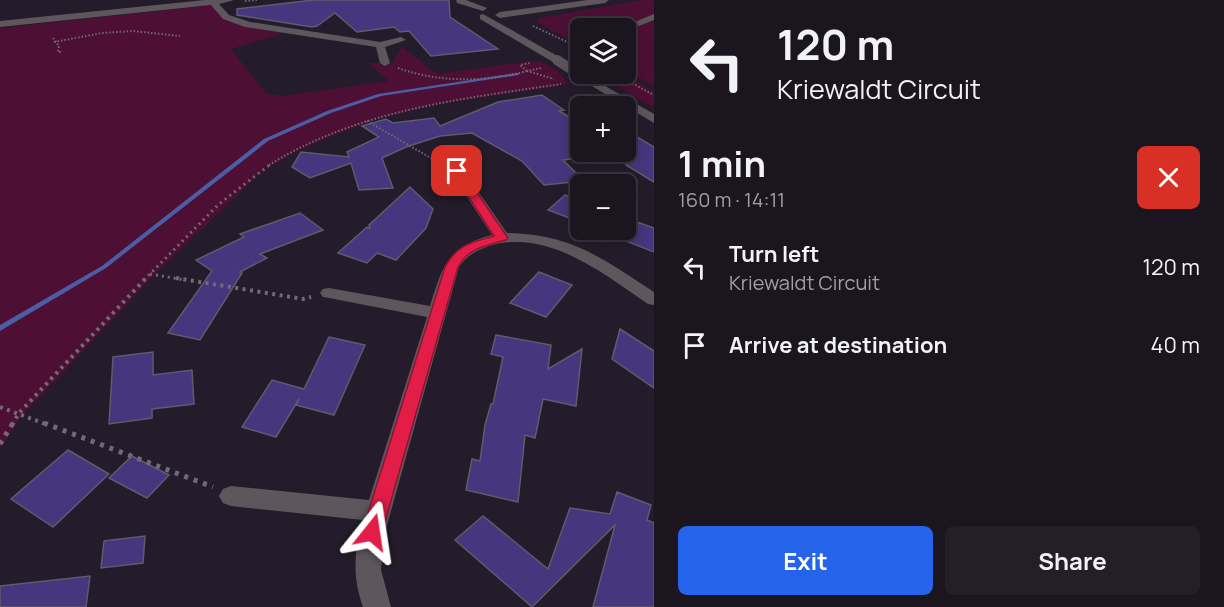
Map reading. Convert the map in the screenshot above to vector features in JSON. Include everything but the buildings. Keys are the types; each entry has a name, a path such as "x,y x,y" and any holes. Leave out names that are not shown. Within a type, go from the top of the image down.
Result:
{"street":[{"path":"0,24 230,0"},
{"path":"500,15 604,0"},
{"path":"458,1 472,11 472,14 484,11 583,3"},
{"path":"458,1 484,11 513,35 557,60 570,78"},
{"path":"213,2 226,17 248,25 380,45 400,40"},
{"path":"484,11 499,11 513,35"},
{"path":"636,24 654,17"},
{"path":"380,45 385,63"},
{"path":"582,84 654,119"},
{"path":"457,171 502,238"},
{"path":"377,607 370,591 366,553 451,267 458,256 471,246 502,238 550,242 571,248 654,300"},
{"path":"330,293 437,313"},
{"path":"231,496 378,511"}],"path":[{"path":"62,52 58,52 59,46 54,42 102,33 155,32 180,36"},
{"path":"385,63 420,77 464,80 544,68"},
{"path":"527,71 570,78"},
{"path":"0,444 19,413 204,218 258,173 289,152 322,136 367,120 429,105 570,78"},
{"path":"634,84 654,95"},
{"path":"367,120 437,163 457,171"},
{"path":"149,274 303,299 330,293"},
{"path":"0,407 200,480 231,496"}],"shaded area":[{"path":"654,0 654,86 636,76 636,18 570,18 570,40 537,22 539,18"},
{"path":"215,5 226,17 283,30 278,35 231,49 266,93 282,96 388,81 369,63 393,63 402,47 437,74 533,61 553,68 569,84 433,105 373,120 301,149 261,172 157,272 19,419 0,450 0,28"},
{"path":"636,80 654,92 654,108 636,96 613,84 636,84"}],"waterway":[{"path":"0,328 104,267 266,140 329,112 380,95 517,74"}],"route":[{"path":"372,532 451,267 458,256 471,246 502,238 457,171"}]}
